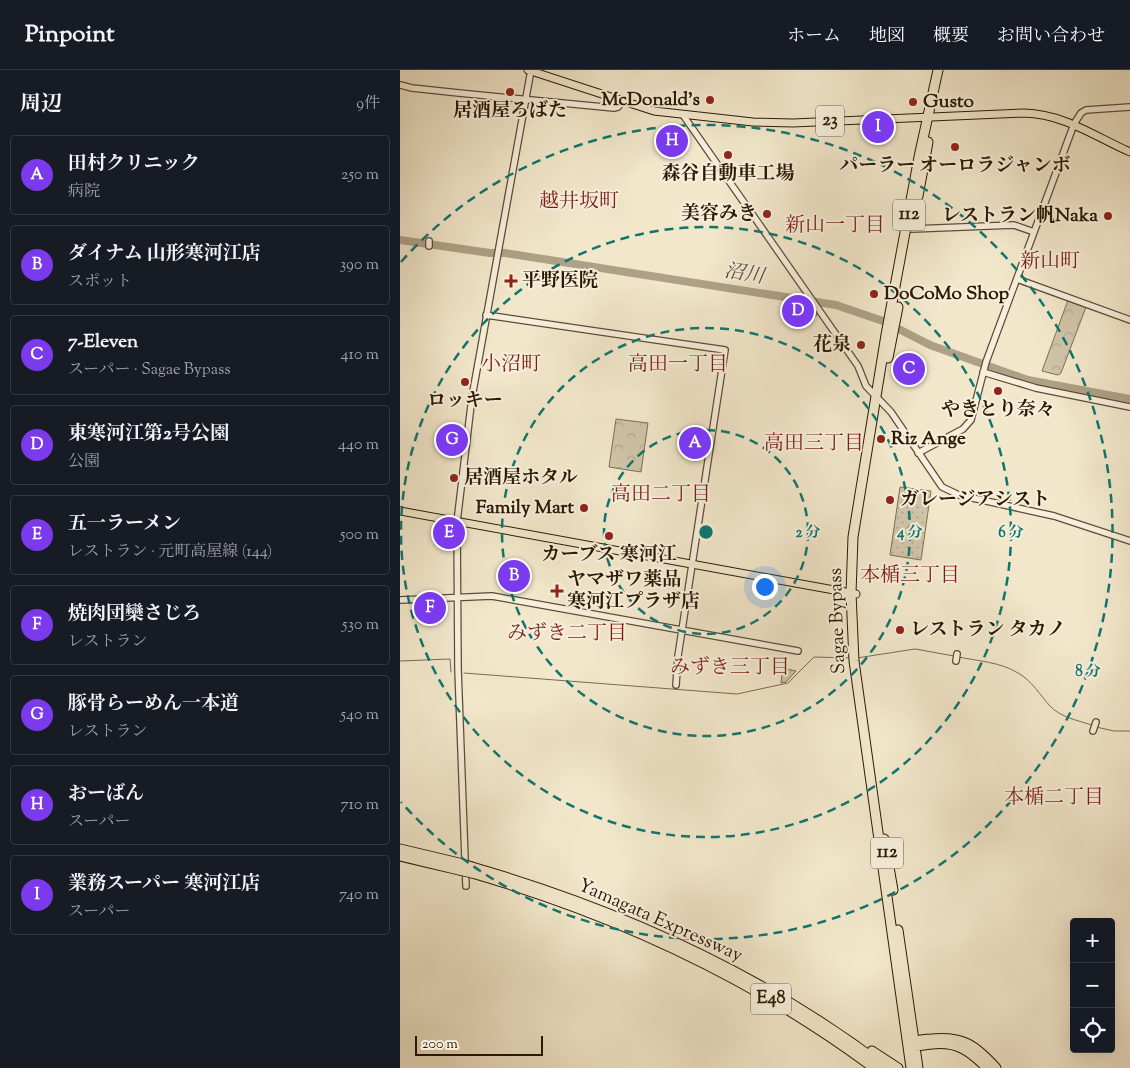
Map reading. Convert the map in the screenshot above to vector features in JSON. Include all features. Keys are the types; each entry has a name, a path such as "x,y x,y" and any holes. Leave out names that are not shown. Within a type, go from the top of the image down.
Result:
{"highway":[{"name":"Sagae Bypass","path":"918,1068 856,657 853,537 879,399 919,158 938,70"},
{"name":"Sagae Bypass","path":"893,314 912,229 929,138 929,117"},
{"name":"Yamagata Expressway","path":"400,849 472,870 663,939 736,972 817,1020 886,1068"},
{"name":"Yamagata Expressway","path":"400,856 459,866"},
{"name":"Yamagata Expressway","path":"663,939 770,999 874,1068"},
{"path":"817,1020 898,1068"},
{"path":"913,1044 939,1038 957,1039 975,1047 996,1068"},
{"path":"913,1044 949,1043 962,1046 971,1051 987,1068"},
{"name":"Sagae Bypass","path":"911,1068 913,1044"}],"main road":[{"name":"23","path":"530,70 654,111 683,115 777,123 1034,113 1056,117 1074,124 1130,152"},
{"path":"400,512 853,594"}],"street":[{"path":"466,886 457,598 457,522 472,397 527,99 530,70"},
{"path":"400,85 614,108 618,107 623,101"},
{"path":"918,453 968,425 986,362 1074,124 1083,111 1129,107"},
{"path":"683,115 858,366 866,386 879,399 942,488 949,492 1054,516 1130,541"},
{"path":"912,229 1014,225 1034,232"},
{"path":"1017,279 1130,320"},
{"path":"486,315 725,350 676,685"},
{"path":"983,372 1036,388 1130,407"},
{"path":"400,600 492,596 798,651"},
{"path":"1093,731 1096,722"}],"green space":[{"path":"1068,300 1086,307 1061,373 1058,375 1042,371"},
{"path":"785,303 809,306 817,315 809,321 784,317"},
{"path":"616,419 648,423 641,472 609,467"},
{"path":"900,487 931,491 921,560 890,555"},
{"path":"783,668 796,671 786,682 781,683"}],"waterway":[{"name":"沼川","path":"400,240 490,253 505,253 836,305 883,321 930,345 1028,380 1130,399"},
{"path":"857,658 915,649 954,656"},
{"path":"464,673 737,694 788,683 814,657 851,658"},
{"path":"958,657 989,662 1011,669 1028,680 1054,710 1070,718 1092,725"},
{"path":"400,661 450,659 451,672"},
{"path":"1096,727 1114,731 1130,731"}],"place":[{"name":"居酒屋ろばた","path":"510,92"},
{"name":"McDonald's","path":"710,100"},
{"name":"Gusto","path":"913,102"},
{"name":"業務スーパー 寒河江店","path":"878,127"},
{"name":"おーばん","path":"672,141"},
{"name":"パーラー オーロラジャンボ","path":"955,147"},
{"name":"森谷自動車工場","path":"728,155"},
{"name":"美容みき","path":"767,214"},
{"name":"レストラン帆Naka","path":"1108,216"},
{"name":"平野医院","path":"511,281"},
{"name":"DoCoMo Shop","path":"874,294"},
{"name":"東寒河江第2号公園","path":"798,311"},
{"name":"花泉","path":"861,345"},
{"name":"7-Eleven","path":"909,369"},
{"name":"ロッキー","path":"465,382"},
{"name":"やきとり奈々","path":"998,391"},
{"name":"Riz Ange","path":"881,439"},
{"name":"豚骨らーめん一本道","path":"452,440"},
{"name":"田村クリニック","path":"695,443"},
{"name":"居酒屋ホタル","path":"454,478"},
{"name":"ガレージアシスト","path":"890,500"},
{"name":"Family Mart","path":"584,508"},
{"name":"五一ラーメン","path":"449,533"},
{"name":"カーブス 寒河江","path":"609,536"},
{"name":"ダイナム 山形寒河江店","path":"514,576"},
{"name":"ヤマザワ薬品 寒河江プラザ店","path":"557,591"},
{"name":"焼肉団欒さじろ","path":"430,608"},
{"name":"レストラン タカノ","path":"900,630"}],"district":[{"name":"越井坂町","path":"579,202"},
{"name":"新山一丁目","path":"835,226"},
{"name":"新山町","path":"1050,262"},
{"name":"小沼町","path":"511,365"},
{"name":"高田一丁目","path":"678,365"},
{"name":"高田三丁目","path":"814,444"},
{"name":"高田二丁目","path":"661,495"},
{"name":"本楯三丁目","path":"910,576"},
{"name":"みずき二丁目","path":"567,634"},
{"name":"みずき三丁目","path":"730,668"},
{"name":"本楯二丁目","path":"1054,798"}]}
